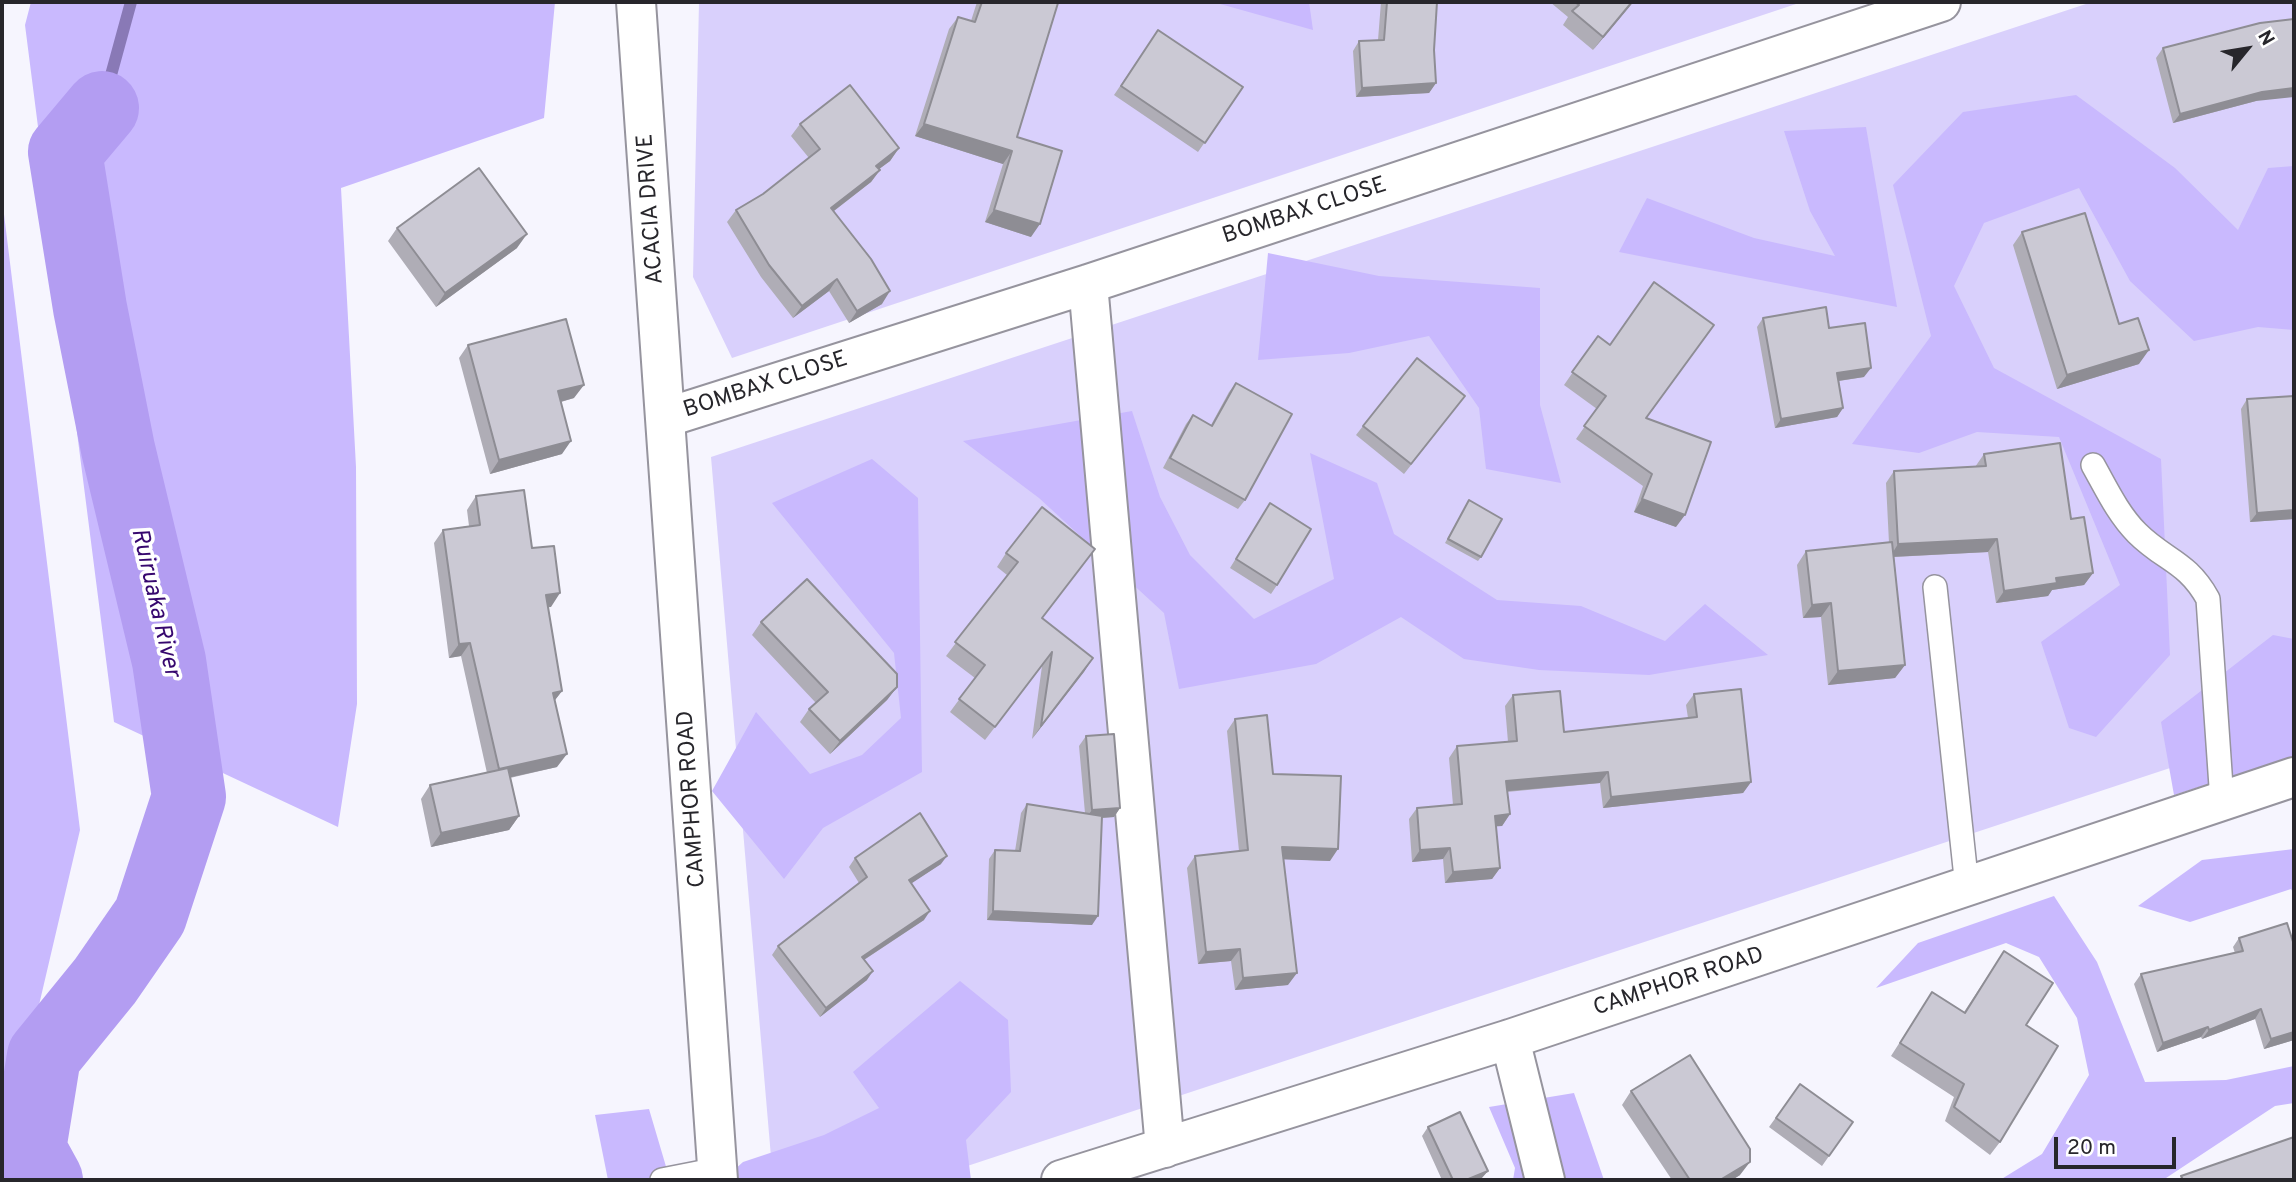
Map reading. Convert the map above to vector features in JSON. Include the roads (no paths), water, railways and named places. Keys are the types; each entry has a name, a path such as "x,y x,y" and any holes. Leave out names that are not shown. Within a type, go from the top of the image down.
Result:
{"street":[{"name":"ACACIA DRIVE","path":"636,2 667,417"},
{"name":"BOMBAX CLOSE","path":"667,417 1088,284 1941,2"},
{"path":"1088,284 1165,1148"},
{"name":"CAMPHOR ROAD","path":"667,417 718,1174"},
{"name":"CAMPHOR ROAD","path":"1061,1180 1510,1039 2294,777"},
{"path":"1510,1039 1545,1180"}],"lane":[{"path":"2093,465 2124,520 2140,536 2196,577 2208,599 2222,801"},
{"path":"1935,587 1967,887"},
{"path":"662,1180 718,1174"}],"waterway":[{"name":"Ruiruaka River","path":"102,108 131,2"},
{"name":"Ruiruaka River","path":"46,1180 29,1149 44,1056 105,981 150,916 189,797 169,661 118,449 90,308 65,152 102,108"}]}
